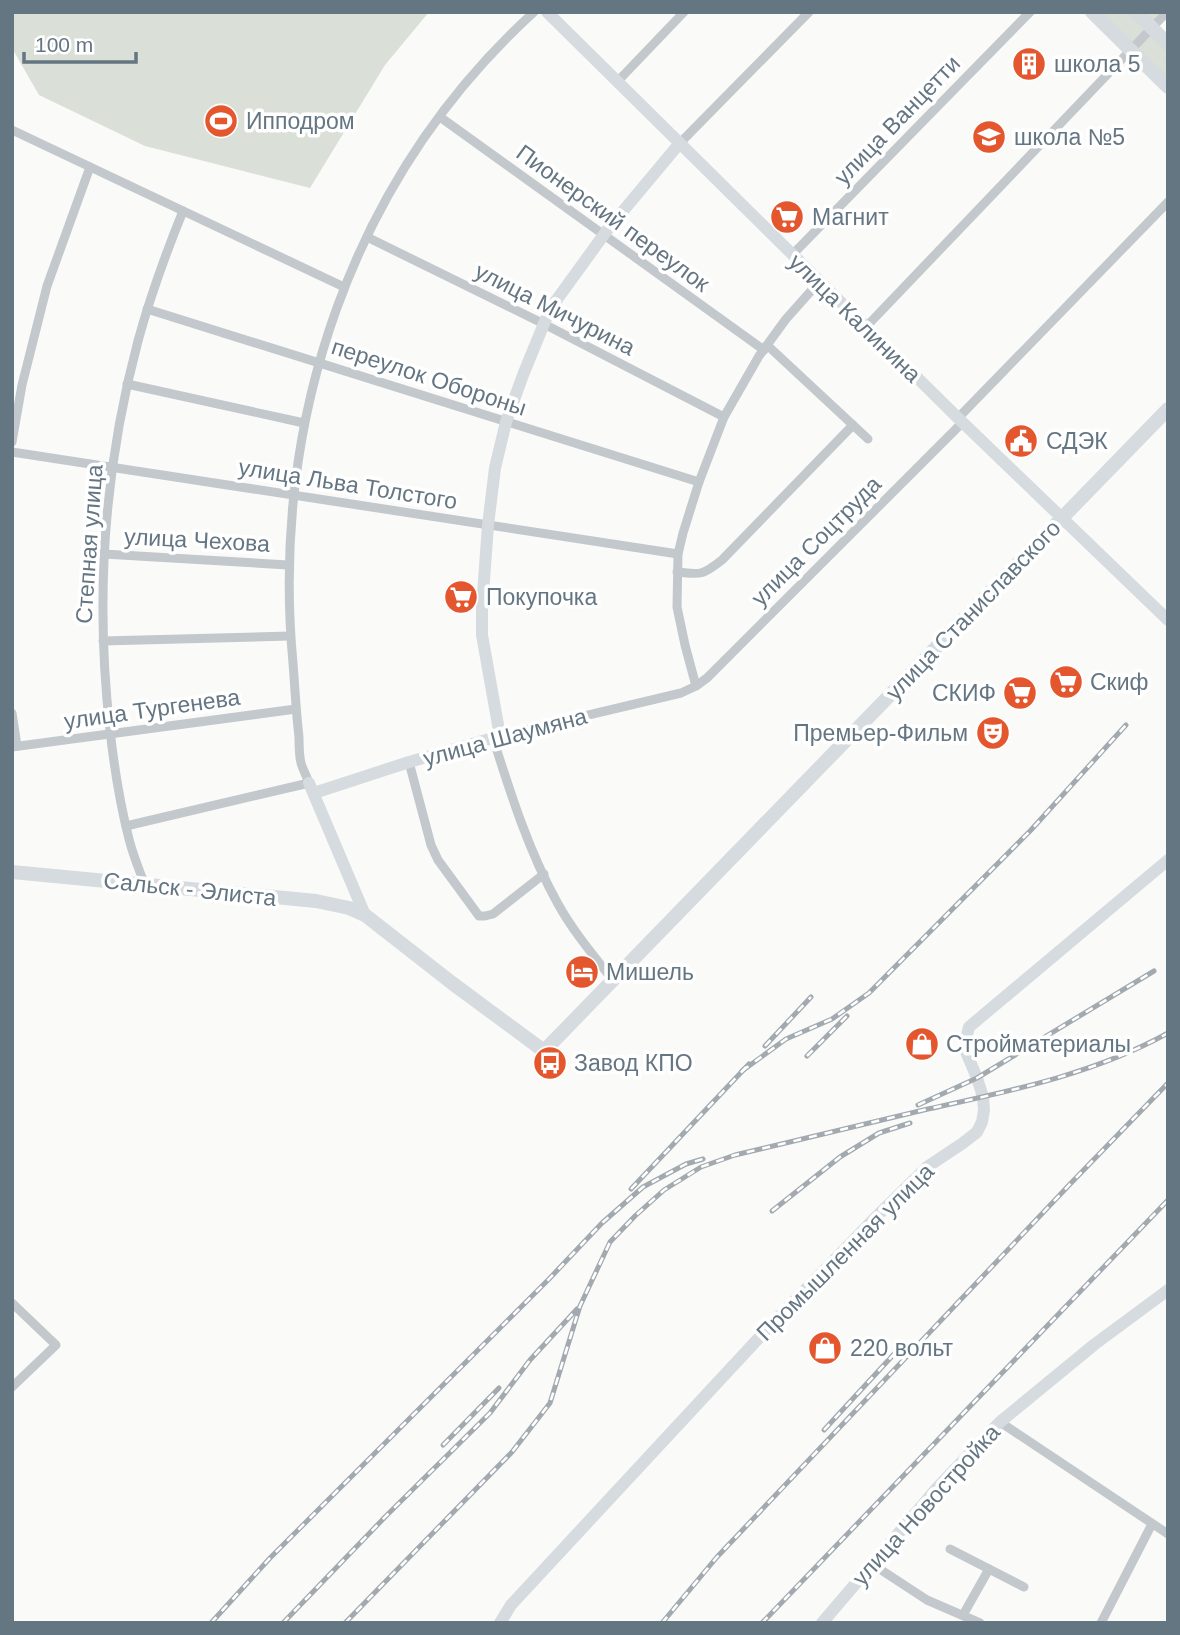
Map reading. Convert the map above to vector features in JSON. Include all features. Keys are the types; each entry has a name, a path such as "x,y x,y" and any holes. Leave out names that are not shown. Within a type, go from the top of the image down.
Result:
{"main road":[{"name":"улица Калинина","path":"547,12 865,328 1168,620"},
{"path":"1093,12 1168,87"},
{"path":"1136,12 1168,44"},
{"path":"497,737 482,635 482,608 495,468 506,422 551,309 603,234 680,144"},
{"name":"улица Станиславского","path":"365,915 544,1051 1168,409"},
{"name":"улица Шаумяна","path":"312,788 497,737"},
{"path":"312,788 365,915"},
{"name":"Промышленная улица","path":"500,1623 511,1605 840,1254 927,1167 976,1132 982,1122 984,1110 977,1078 964,1047 969,1027 1168,860"},
{"name":"Сальск - Элиста","path":"12,872 316,901 349,908 365,915"},
{"name":"улица Новостройка","path":"822,1623 937,1488 1000,1422 1168,1290"}],"street":[{"path":"312,788 301,762 290,636 288,565 293,495 304,423 319,362 344,287 400,176 440,117 484,62 534,12"},
{"path":"617,82 684,12"},
{"path":"680,144 809,12"},
{"name":"улица Ванцетти","path":"792,256 1030,12"},
{"path":"865,328 1167,12"},
{"name":"Пионерский переулок","path":"440,117 765,348 868,439"},
{"path":"12,130 344,287"},
{"path":"12,442 22,385 47,286 90,167"},
{"name":"улица Соцтруда","path":"696,686 707,678 960,420 1168,202"},
{"name":"Степная улица","path":"145,884 129,840 110,734 103,641 104,554 112,468 127,384 147,309 183,211"},
{"name":"улица Мичурина","path":"367,237 724,416"},
{"path":"696,686 677,607 678,554 683,533 724,416 765,348 786,319 819,282"},
{"name":"переулок Обороны","path":"147,309 699,482"},
{"path":"127,384 304,423"},
{"path":"677,572 706,572 722,560 853,425"},
{"name":"улица Льва Толстого","path":"12,452 678,554"},
{"name":"улица Чехова","path":"104,554 288,565"},
{"path":"103,641 290,636"},
{"name":"улица Шаумяна","path":"497,737 681,693 696,686"},
{"name":"улица Тургенева","path":"15,746 296,709"},
{"path":"12,713 15,746"},
{"path":"497,737 522,827 544,874 559,905 612,979"},
{"path":"409,762 431,845 438,860 479,916 493,914 544,874"},
{"name":"улица Шаумяна","path":"126,826 312,788"},
{"path":"12,1303 56,1345 12,1387"},
{"path":"1000,1422 1168,1534"},
{"path":"1101,1623 1152,1524"},
{"path":"950,1549 1024,1587"},
{"path":"872,1564 928,1600 980,1623"},
{"path":"962,1615 989,1569"}],"shaded area":[{"name":"Ипподром","path":"12,12 429,12 385,65 310,188 145,146 39,95 12,48"},
{"path":"1092,12 1167,12 1152,28 1168,44 1168,88"}],"railway":[{"path":"742,1071 786,1039 832,1019 869,993 1031,830 1126,725"},
{"path":"918,1105 977,1078 1154,971"},
{"path":"765,1046 811,997"},
{"path":"807,1056 847,1016"},
{"path":"345,1623 512,1452 550,1403 580,1306 610,1242 664,1190 701,1167 735,1155 1051,1080 1111,1060 1168,1033"},
{"path":"631,1189 749,1064"},
{"path":"662,1623 717,1557 1168,1083"},
{"path":"772,1211 840,1157 879,1133 910,1123"},
{"path":"211,1623 270,1558 602,1223 643,1187 686,1164 703,1159"},
{"path":"762,1623 1168,1200"},
{"path":"283,1623 490,1413 530,1360 577,1309"},
{"path":"824,1430 895,1353"},
{"path":"443,1445 499,1388"}],"place":[{"name":"школа 5","path":"1029,64"},
{"name":"Ипподром","path":"221,121"},
{"name":"школа №5","path":"989,137"},
{"name":"Магнит","path":"787,217"},
{"name":"СДЭК","path":"1021,441"},
{"name":"Покупочка","path":"461,597"},
{"name":"Скиф","path":"1066,682"},
{"name":"СКИФ","path":"1020,693"},
{"name":"Премьер-Фильм","path":"993,733"},
{"name":"Мишель","path":"582,972"},
{"name":"Стройматериалы","path":"922,1044"},
{"name":"Завод КПО","path":"550,1063"},
{"name":"220 вольт","path":"825,1348"}]}
